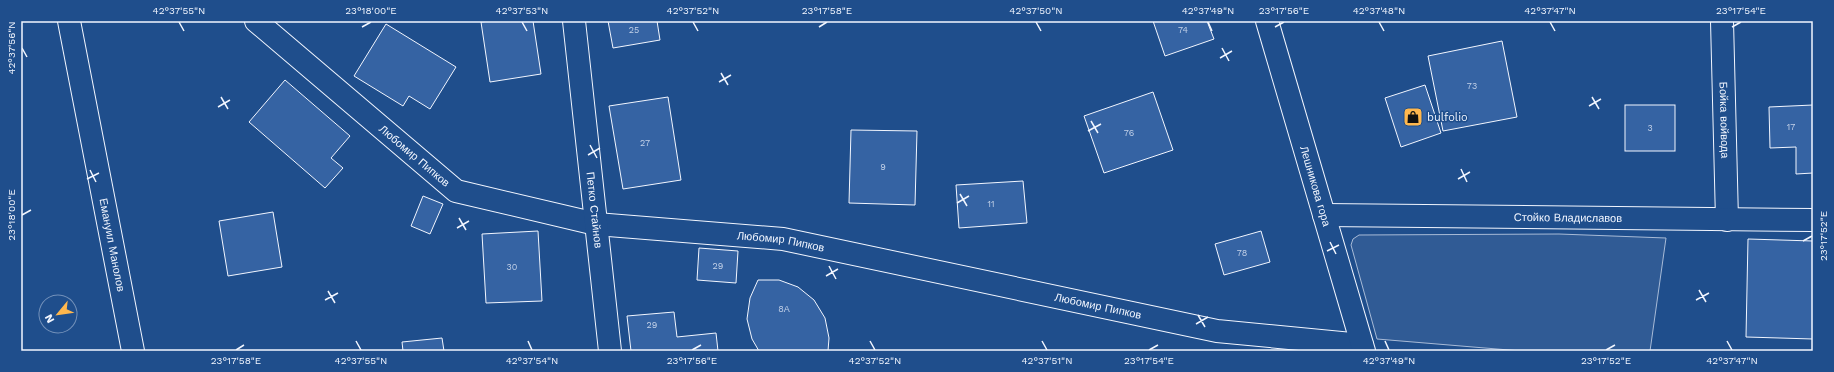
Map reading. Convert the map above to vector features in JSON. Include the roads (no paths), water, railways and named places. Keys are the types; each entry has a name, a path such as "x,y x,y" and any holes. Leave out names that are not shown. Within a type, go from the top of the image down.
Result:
{"street":[{"name":"Емануил Манолов","path":"69,21 133,351"},
{"name":"Любомир Пипков","path":"256,21 456,191 596,224 783,239 1217,331 1363,348"},
{"name":"Петко Стайнов","path":"574,21 610,351"},
{"name":"Лешникова гора","path":"1267,21 1363,348"},
{"name":"Бойка войвода","path":"1722,21 1727,220"},
{"name":"Стойко Владиславов","path":"1324,215 1813,220"}],"place":[{"name":"bulfolio","path":"1413,117"}]}
